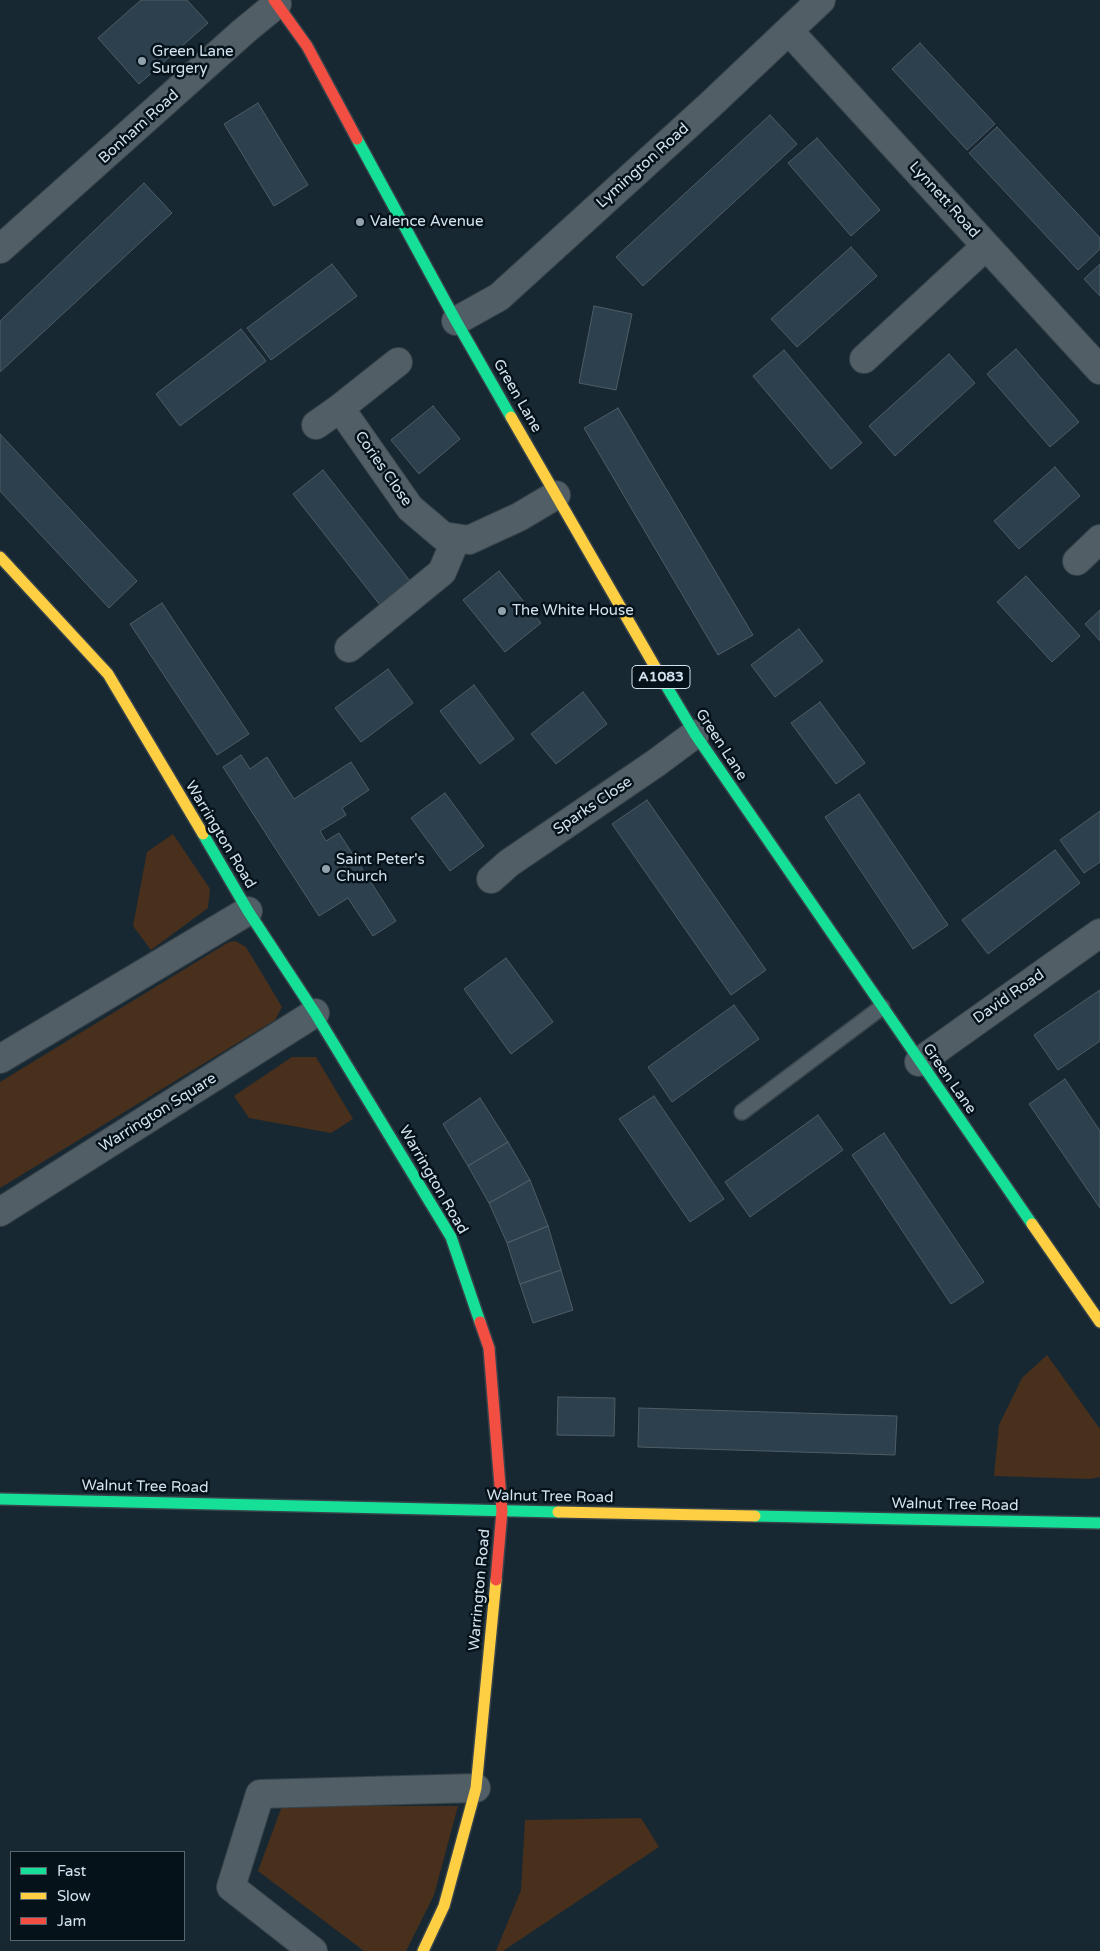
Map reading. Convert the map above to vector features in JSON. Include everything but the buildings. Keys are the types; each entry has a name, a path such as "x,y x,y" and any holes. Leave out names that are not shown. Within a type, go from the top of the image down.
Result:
{"street":[{"name":"Lymington Road","path":"456,321 499,297 821,0"},
{"name":"Bonham Road","path":"0,249 275,2"},
{"name":"Green Lane","path":"275,2 307,46 456,321 695,734 919,1062 1100,1322"},
{"name":"Lynnett Road","path":"789,31 1100,370"},
{"path":"864,359 986,246"},
{"path":"316,425 398,362"},
{"name":"Cories Close","path":"340,408 410,508 443,536 456,539"},
{"path":"349,648 442,572 456,539 469,540 519,517 556,495"},
{"path":"1077,561 1100,539"},
{"name":"Warrington Road","path":"0,557 108,674 248,910 315,1013 451,1237 489,1348 502,1511 476,1788 444,1906 423,1951"},
{"name":"Sparks Close","path":"492,879 509,864 695,734"},
{"path":"0,1059 248,910"},
{"name":"David Road","path":"919,1062 1100,933"},
{"name":"Warrington Square","path":"0,1212 315,1013"},
{"name":"Walnut Tree Road","path":"0,1498 502,1511 1100,1523"},
{"path":"313,1951 230,1887 260,1794 476,1788"}],"lane":[{"path":"742,1112 882,1007"}],"shaded area":[{"path":"173,834 210,889 208,908 151,950 133,926 147,852"},
{"path":"235,941 246,947 282,1007 275,1020 0,1188 0,1082 229,942"},
{"path":"292,1057 316,1057 353,1119 331,1133 249,1118 234,1096"},
{"path":"1047,1355 1100,1429 1100,1477 1090,1479 994,1476 999,1425 1022,1378"},
{"path":"282,1806 458,1806 434,1895 406,1951 364,1951 258,1871"},
{"path":"641,1818 659,1847 503,1951 496,1951 521,1890 525,1820"}],"traffic: fast":[{"path":"357,139 456,321 511,417"},
{"path":"658,672 695,734 1032,1224"},
{"path":"203,834 248,911 315,1013 451,1237 480,1322"},
{"path":"0,1499 558,1512"},
{"path":"755,1516 1100,1523"}],"traffic: slow":[{"path":"511,417 658,672"},
{"path":"0,557 108,674 203,834"},
{"path":"1032,1224 1100,1322"},
{"path":"558,1512 755,1516"},
{"path":"423,1951 444,1906 476,1788 496,1580"}],"traffic: jam":[{"path":"274,0 307,46 357,139"},
{"path":"480,1322 489,1348 502,1511 496,1580"}],"place":[{"name":"Green Lane Surgery","path":"142,61"},
{"name":"Valence Avenue","path":"360,222"},
{"name":"The White House","path":"502,611"},
{"name":"Saint Peter's Church","path":"326,869"}]}
